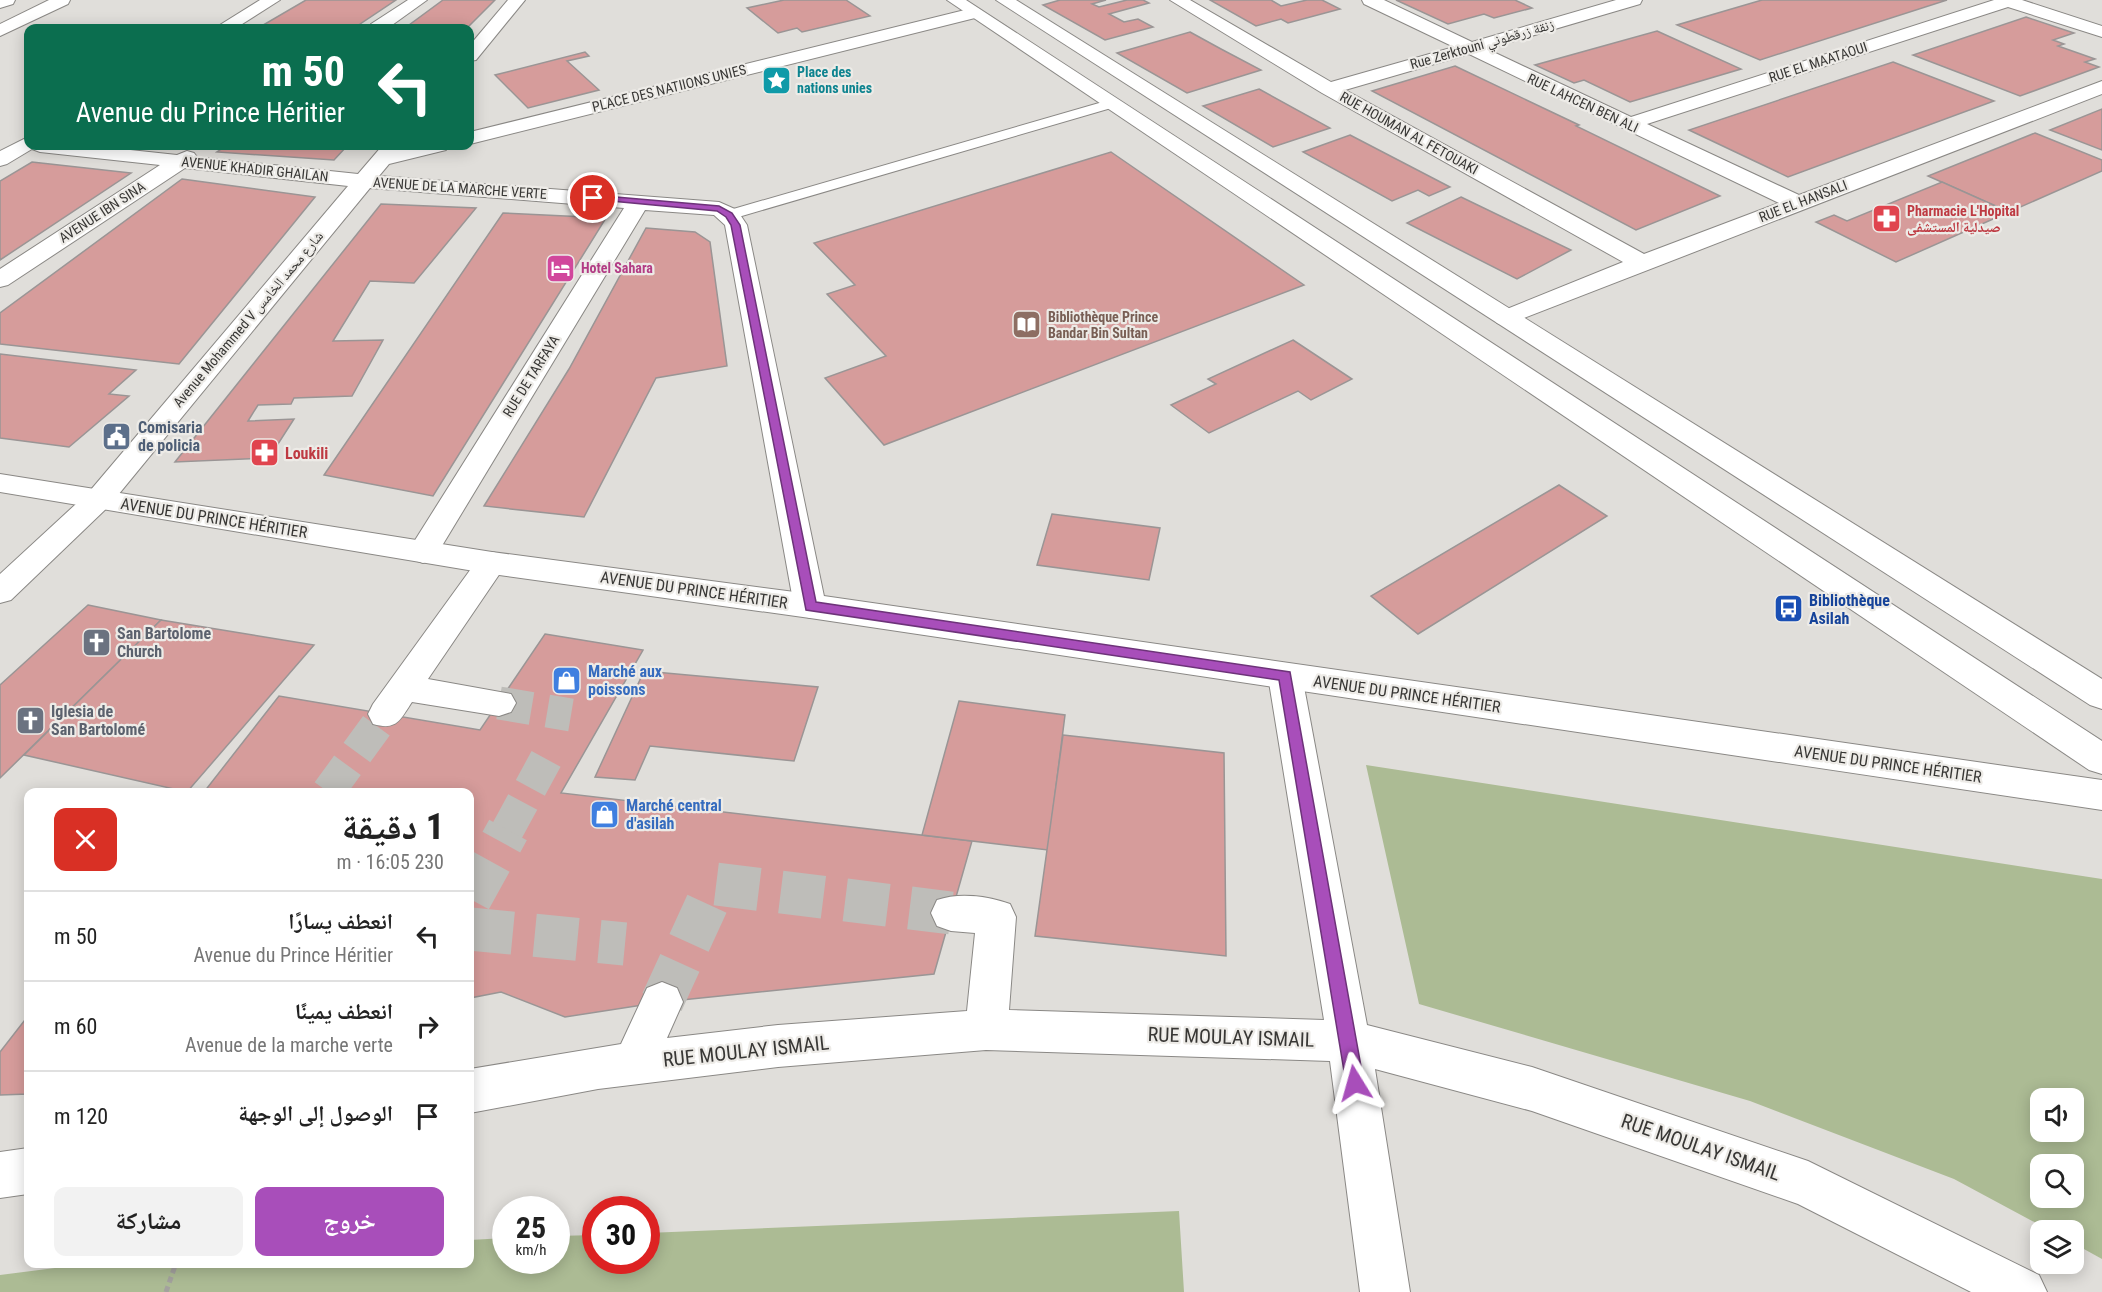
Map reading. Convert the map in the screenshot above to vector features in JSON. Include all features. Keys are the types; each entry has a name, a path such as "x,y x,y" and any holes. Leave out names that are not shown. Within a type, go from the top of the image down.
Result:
{"street":[{"path":"0,3 7,0"},
{"path":"0,31 62,0"},
{"path":"231,24 272,0"},
{"path":"383,24 419,0"},
{"path":"474,51 517,0"},
{"path":"1004,0 2102,696"},
{"name":"RUE HOUMAN AL FETOUAKI","path":"1178,0 1329,89 1642,263"},
{"name":"RUE LAHCEN BEN ALI","path":"1370,0 1797,203"},
{"path":"1562,0 1590,12"},
{"name":"Rue Zerktouni زنقة زرقطوني","path":"1329,89 1634,0"},
{"path":"2007,0 2102,32"},
{"name":"RUE EL MAATAOUI","path":"1628,124 2007,0"},
{"path":"964,6 2102,760"},
{"name":"PLACE DES NATIIONS UNIES","path":"474,137 964,6"},
{"name":"RUE EL HANSALI","path":"1506,318 1642,263 2102,87"},
{"name":"AVENUE KHADIR GHAILAN","path":"0,142 24,144"},
{"path":"0,160 24,148"},
{"name":"AVENUE KHADIR GHAILAN","path":"84,150 364,181"},
{"name":"AVENUE IBN SINA","path":"0,280 198,150"},
{"path":"387,153 409,150"},
{"name":"Avenue Mohammed V شارع محمد الخامس","path":"0,592 99,499 387,153"},
{"name":"AVENUE DE LA MARCHE VERTE","path":"364,181 701,206 719,209 729,215"},
{"name":"RUE DE TARFAYA","path":"423,552 639,201"},
{"path":"729,215 736,225 810,606"},
{"name":"AVENUE DU PRINCE HÉRITIER","path":"0,483 492,563 810,606 2102,795"},
{"path":"492,563 395,701 499,703"},
{"path":"1285,676 1349,1041 1385,1292"},
{"path":"951,913 996,916 986,1030"},
{"path":"634,1063 662,1002"},
{"name":"RUE MOULAY ISMAIL","path":"474,1090 634,1063 778,1046 986,1030 1349,1041 1532,1089 1808,1184 2022,1292"},
{"path":"0,1175 24,1172"}],"lane":[{"path":"729,215 1113,103"}],"path":[{"path":"166,1292 174,1268"}],"green space":[{"path":"1366,765 2102,879 2102,1259 2084,1249 2084,1220 2030,1220 1954,1179 1750,1101 1419,1004"},
{"path":"1179,1211 1184,1292 0,1292 0,1275 55,1268 474,1268 474,1240 492,1239 492,1274 570,1274 570,1236 582,1235 582,1274 660,1274 660,1232"}],"building":[{"path":"306,0 396,0 360,24 265,24"},
{"path":"443,0 495,0 471,24 410,24"},
{"path":"784,0 846,0 870,16 802,32 797,28 778,33 747,8"},
{"path":"1060,0 1106,0 1092,4 1099,7 1127,0 1143,0 1149,3 1109,14 1124,22 1138,19 1153,27 1105,40 1043,5"},
{"path":"1210,0 1271,0 1281,6 1307,0 1322,0 1340,9 1288,23 1281,19 1256,26"},
{"path":"1396,0 1515,0 1532,8 1494,18 1484,14 1448,24"},
{"path":"1762,0 1947,0 1760,60 1677,25"},
{"path":"2026,17 2074,33 2053,40 2064,44 2058,46 2095,59 2085,62 2099,67 2020,96 1913,55"},
{"path":"1657,31 1741,69 1630,102 1584,80 1574,83 1535,65"},
{"path":"1190,32 1261,70 1187,93 1117,53"},
{"path":"585,52 589,56 567,61 599,90 528,108 495,75"},
{"path":"1893,62 1994,101 1788,177 1689,130"},
{"path":"1455,66 1720,196 1636,230 1372,91"},
{"path":"1259,89 1330,128 1273,147 1203,106"},
{"path":"2102,109 2102,150 2050,130"},
{"path":"2035,133 2102,160 2102,171 2009,212 1928,176"},
{"path":"1350,135 1450,187 1429,196 1418,190 1392,201 1303,152"},
{"path":"220,150 343,150 334,160 217,152"},
{"name":"Bibliothèque Prince Bandar Bin Sultan","path":"1111,152 1304,285 884,445 825,378 886,356 827,294 855,285 814,243"},
{"path":"32,162 131,173 0,260 0,181"},
{"path":"182,179 315,197 179,364 0,344 0,313"},
{"path":"1942,182 2009,212 1896,262 1816,222 1834,215 1847,221"},
{"path":"1461,197 1571,250 1517,279 1407,223"},
{"path":"381,204 476,208 414,283 370,281 333,341 383,340 352,396 294,398 291,404 258,405 248,421 294,419 269,458 175,462"},
{"path":"503,213 606,218 433,496 324,475"},
{"path":"646,228 695,232 710,242 727,366 656,378 584,517 484,506 569,369"},
{"path":"1293,340 1352,379 1311,400 1298,391 1209,433 1171,405 1216,384 1208,379"},
{"path":"0,354 136,370 109,394 129,396 69,447 0,438"},
{"path":"1559,485 1607,516 1418,634 1371,596"},
{"path":"1052,514 1160,528 1149,580 1037,565"},
{"name":"Iglesia de San Bartolomé","path":"88,605 161,620 0,778 0,685"},
{"path":"161,620 314,645 190,788 169,788 24,755"},
{"name":"Marché central d'asilah","path":"545,634 643,650 561,793 972,841 934,974 662,1002 565,1017 501,992 474,997 474,788 207,788 279,696 480,730"},
{"path":"644,671 818,687 794,761 650,746 635,780 595,777"},
{"path":"959,701 1065,715 1048,850 922,835"},
{"path":"1063,735 1224,753 1226,956 1035,936"},
{"path":"24,1021 24,1094 0,1095 0,1052"}],"tunnel":[{"path":"499,703 571,715"},
{"path":"331,788 385,714"},
{"path":"507,831 552,748"},
{"path":"474,892 508,830"},
{"path":"662,1002 716,884 951,913"},
{"path":"474,929 625,944"}],"place":[{"name":"Place des nations unies","path":"776,80"},
{"name":"Pharmacie L'Hopital صيدلية المستشفى","path":"1886,219"},
{"name":"Hotel Sahara","path":"560,268"},
{"name":"Bibliothèque Prince Bandar Bin Sultan","path":"1027,325"},
{"name":"Comisaria de policia","path":"117,436"},
{"name":"Loukili","path":"264,453"},
{"name":"Bibliothèque Asilah","path":"1788,609"},
{"name":"San Bartolome Church","path":"96,642"},
{"name":"Marché aux poissons","path":"567,680"},
{"name":"Iglesia de San Bartolomé","path":"30,720"},
{"name":"Marché central d'asilah","path":"605,814"}],"route":[{"path":"593,198 719,209 729,215 736,225 810,606 1285,676 1355,1083"}]}
